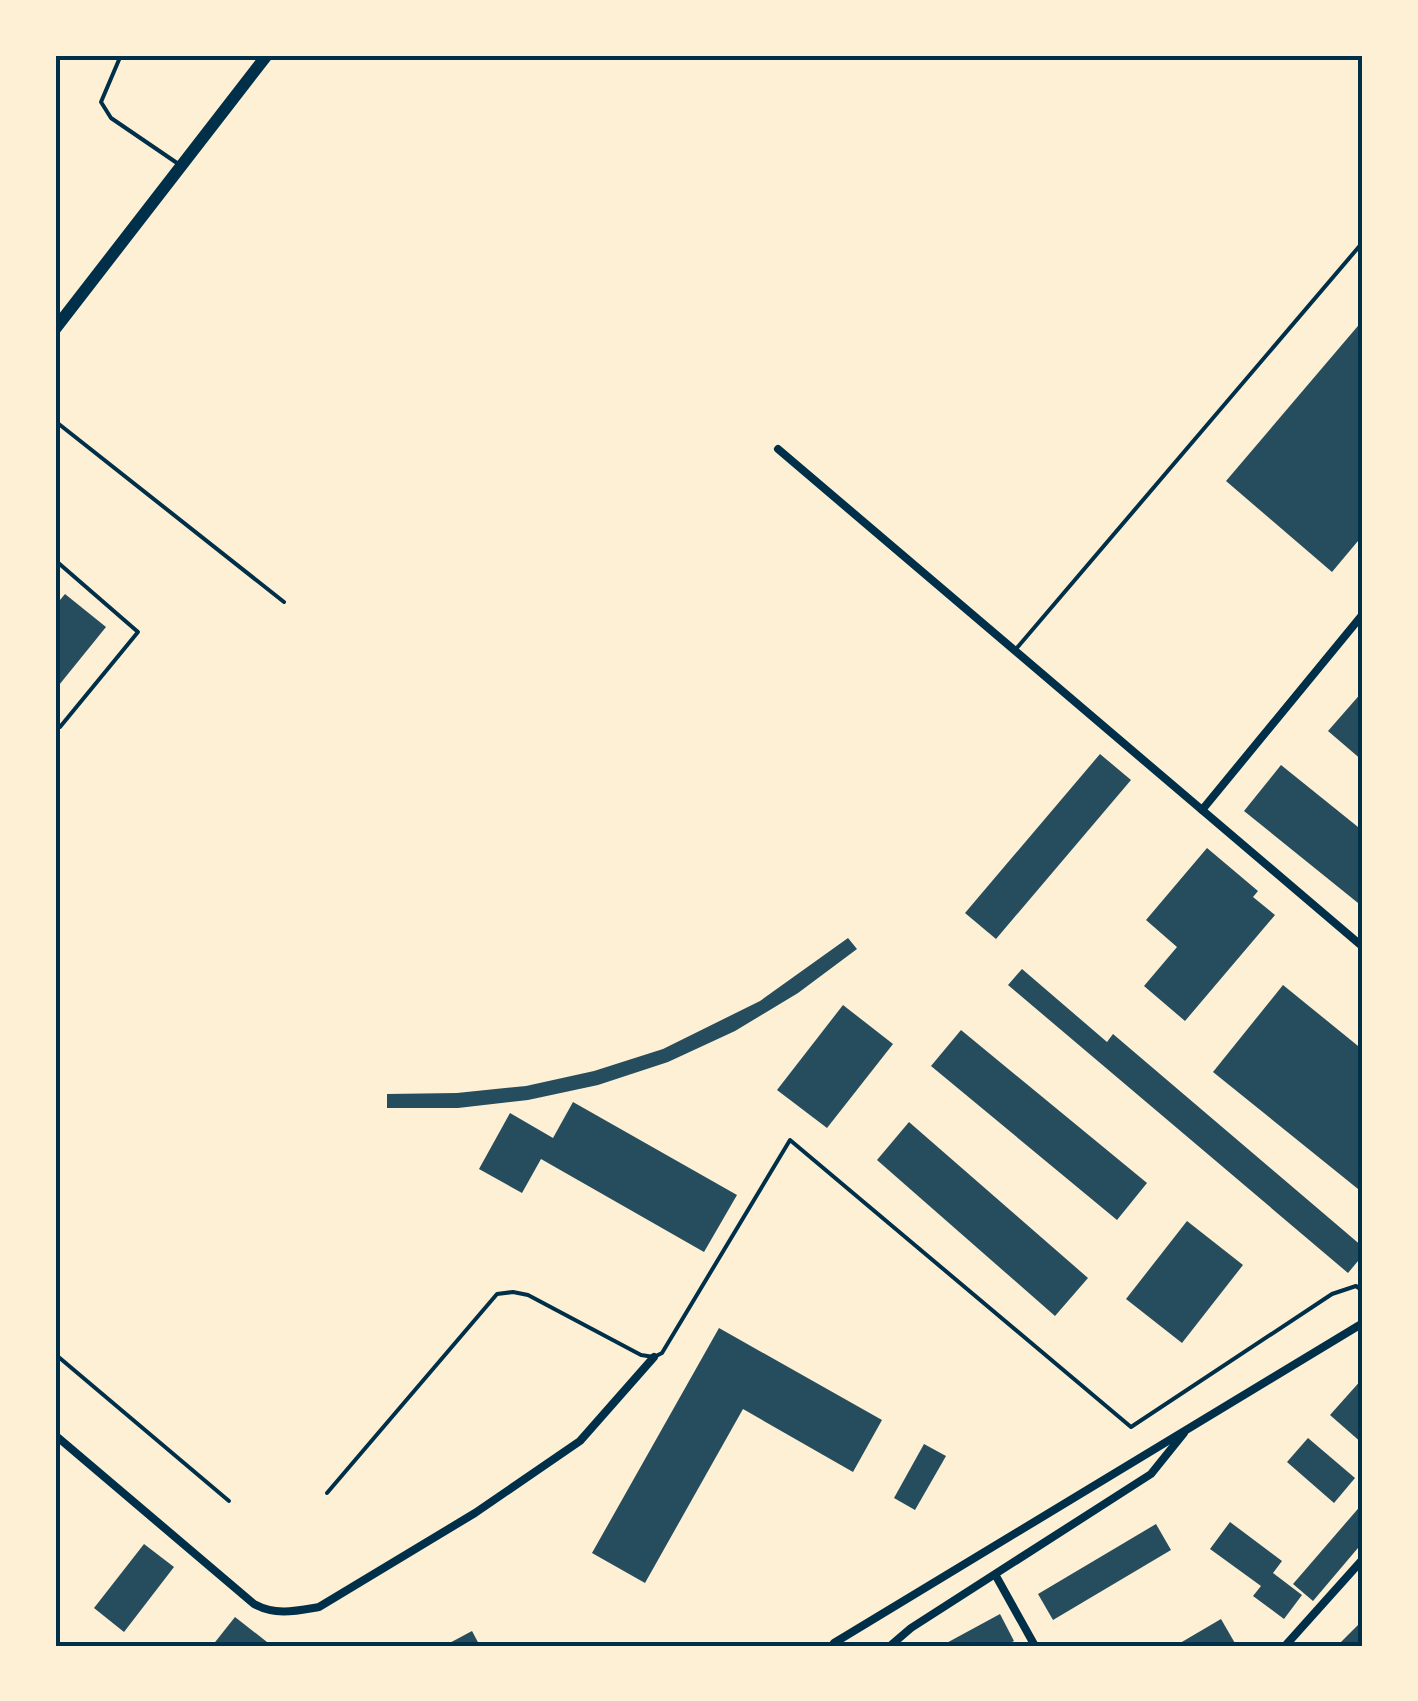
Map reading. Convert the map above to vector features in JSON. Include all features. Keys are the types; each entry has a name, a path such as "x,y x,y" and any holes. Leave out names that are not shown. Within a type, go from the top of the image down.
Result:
{"highway":[{"path":"55,329 267,55"}],"street":[{"path":"778,449 1363,947"},
{"path":"1202,810 1363,614"},
{"path":"834,1644 1363,1323"},
{"path":"55,1435 254,1604 268,1612 290,1612 319,1606 474,1514 580,1441 654,1357"},
{"path":"890,1646 911,1628 1151,1474 1189,1428"},
{"path":"1285,1646 1363,1559"},
{"path":"996,1576 1035,1646"}],"lane":[{"path":"122,55 101,102 111,118 181,166"},
{"path":"1015,651 1363,242"},
{"path":"55,421 284,602"},
{"path":"55,560 138,632 60,727 55,728"},
{"path":"327,1492 497,1294 528,1294 641,1355 654,1357 664,1349 790,1140 1131,1427 1332,1294 1356,1286 1363,1291"},
{"path":"55,1354 229,1501"}],"building":[{"path":"1363,320 1363,535 1332,572 1226,481"},
{"path":"65,594 106,627 55,690 55,606"},
{"path":"1363,691 1363,761 1328,731"},
{"path":"1100,754 1131,780 996,939 965,913"},
{"path":"1281,765 1363,831 1363,907 1244,811"},
{"path":"1207,848 1258,891 1253,897 1275,915 1185,1021 1144,986 1177,947 1146,920"},
{"path":"848,938 857,949 798,993 735,1031 668,1062 598,1085 528,1100 458,1108 387,1108 387,1094 457,1093 526,1086 594,1071 663,1049 760,1001"},
{"path":"1022,969 1107,1042 1113,1034 1363,1247 1363,1255 1348,1273 1008,985"},
{"path":"1283,985 1363,1050 1363,1193 1213,1072"},
{"path":"843,1005 893,1044 827,1128 777,1090"},
{"path":"961,1030 1147,1183 1117,1220 931,1066"},
{"path":"573,1102 737,1195 704,1252 541,1159 522,1193 479,1169 510,1113 553,1138"},
{"path":"909,1122 1088,1278 1055,1316 877,1160"},
{"path":"1187,1221 1243,1265 1182,1343 1126,1299"},
{"path":"719,1328 882,1420 853,1472 743,1409 645,1583 592,1553"},
{"path":"1363,1378 1363,1444 1330,1415"},
{"path":"1308,1438 1355,1478 1334,1503 1287,1462"},
{"path":"924,1444 946,1456 915,1510 894,1498"},
{"path":"1363,1503 1363,1542 1313,1601 1293,1584"},
{"path":"1230,1522 1282,1561 1273,1573 1302,1595 1284,1619 1253,1596 1261,1586 1210,1549"},
{"path":"1156,1524 1171,1550 1053,1620 1038,1594"},
{"path":"144,1544 174,1567 124,1632 94,1608"},
{"path":"1000,1614 1014,1641 1004,1646 941,1646"},
{"path":"235,1617 267,1642 264,1646 212,1646"},
{"path":"1221,1619 1236,1645 1175,1646"},
{"path":"1363,1620 1363,1646 1337,1646"},
{"path":"472,1631 480,1646 444,1646"}]}
